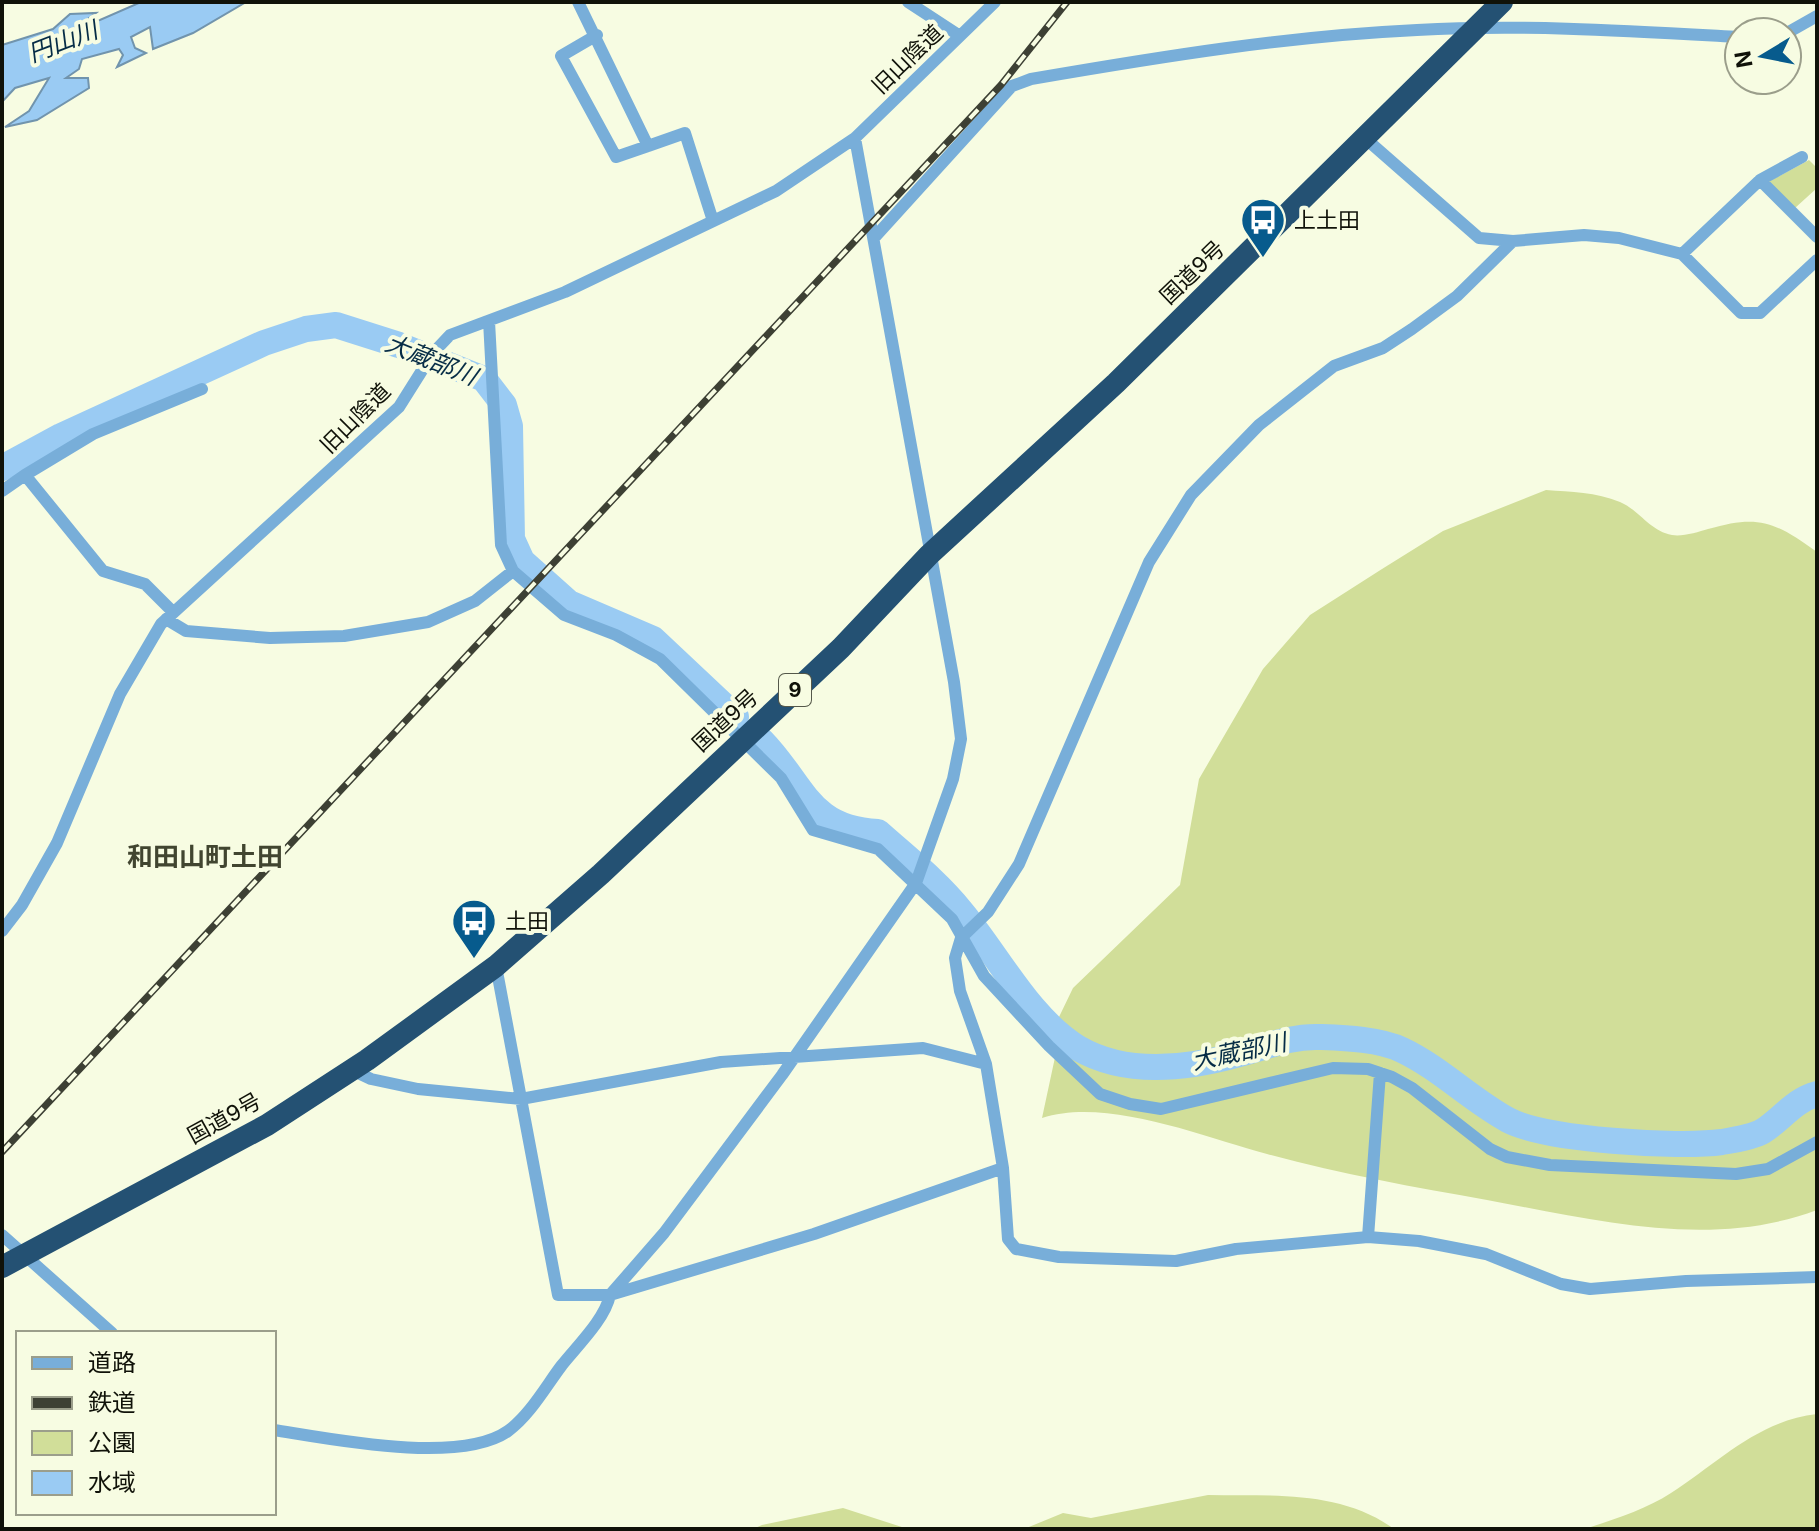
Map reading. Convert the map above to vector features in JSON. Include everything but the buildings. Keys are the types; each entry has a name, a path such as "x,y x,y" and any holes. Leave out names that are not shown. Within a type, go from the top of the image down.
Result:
{"highway":[{"name":"国道9号","path":"2,1267 267,1125 352,1070 496,966 601,874 841,648 929,555 1116,383 1502,2"}],"street":[{"path":"578,2 597,35 617,86 648,146"},
{"path":"908,2 921,6 960,36"},
{"name":"旧山陰道","path":"2,931 22,905 57,843 120,694 170,615 399,407 433,353 450,335 565,292 776,191 855,138 995,2"},
{"path":"874,238 1012,86 1031,79 1193,51 1415,30 1619,30 1723,36"},
{"path":"597,35 561,56 616,157 685,133 713,221"},
{"path":"276,1430 347,1441 420,1447 477,1444 508,1431 531,1406 601,1313 610,1295 664,1233 794,1059 916,883 953,779 961,739 954,682 855,138"},
{"path":"1366,139 1479,238 1513,241 1584,235 1619,238 1682,254 1741,313 1748,315 1760,313 1817,260"},
{"path":"1682,254 1760,180 1802,157"},
{"path":"1760,180 1817,237"},
{"path":"1513,241 1457,296 1412,329 1383,348 1334,366 1259,425 1191,495 1149,562 1019,864 988,912 961,938 955,958 960,991 986,1064 1003,1168 1008,1239 1016,1249 1059,1257 1176,1261 1236,1249 1368,1237 1449,1245 1486,1254 1561,1284 1590,1289 1686,1281 1817,1277"},
{"path":"489,321 501,545 513,571 564,615 616,635 660,659 781,778 813,830 878,849 952,919 984,976 1049,1046 1100,1094 1130,1104 1161,1109 1333,1068 1380,1073 1412,1088 1490,1149 1507,1157 1550,1165 1736,1174 1768,1169 1817,1142"},
{"path":"2,491 93,434 202,389"},
{"path":"25,475 103,571 145,584 186,631 270,638 344,636 428,622 475,601 513,571"},
{"path":"496,966 558,1295 610,1295 814,1234 1003,1168"},
{"path":"352,1070 371,1079 418,1089 521,1099 721,1062 923,1048 986,1064"},
{"path":"1368,1237 1380,1073"},
{"path":"2,1235 110,1331"}],"green space":[{"path":"1809,160 1817,168 1817,188 1795,208 1768,182"},
{"path":"1546,490 1611,499 1627,506 1657,529 1672,535 1741,522 1766,524 1817,552 1817,1210 1777,1222 1736,1228 1653,1228 1569,1216 1349,1174 1125,1116 1096,1112 1042,1118 1057,1048 1059,1017 1073,988 1180,885 1199,779 1263,669 1310,615 1382,569 1443,531"},
{"path":"1817,1414 1817,1529 1585,1529 1661,1499 1757,1434 1795,1418"},
{"path":"1208,1495 1281,1496 1328,1501 1373,1516 1394,1529 1024,1529 1063,1513 1091,1518"},
{"path":"843,1508 908,1529 753,1529 762,1525"}],"water":[{"name":"円山川","path":"141,2 246,2 193,33 153,49 150,27 131,37 135,48 146,53 117,67 123,55 119,49 82,59 79,69 66,78 88,78 89,88 37,120 5,127 29,111 49,78 15,88 2,102 2,45 53,29 70,14 96,13 85,21 100,20"}],"waterway":[{"name":"大蔵部川","path":"2,468 61,436 264,343 306,329 336,325 399,345 484,379 504,405 510,426 512,539 522,561 569,603 653,639 736,717"},
{"name":"大蔵部川","path":"762,741 822,813 836,823 878,832 932,879 975,928 1044,1020 1078,1048 1096,1057 1136,1066 1176,1066 1217,1060 1297,1038 1372,1041 1393,1046 1416,1057 1494,1112 1526,1127 1551,1133 1645,1143 1702,1144 1749,1137 1763,1131 1795,1105 1817,1094"}],"railway":[{"path":"2,1152 1001,85 1067,2"}],"place":[{"name":"上土田","path":"1263,259"},
{"name":"土田","path":"474,960"}],"district":[{"name":"和田山町土田","path":"205,857"}]}
